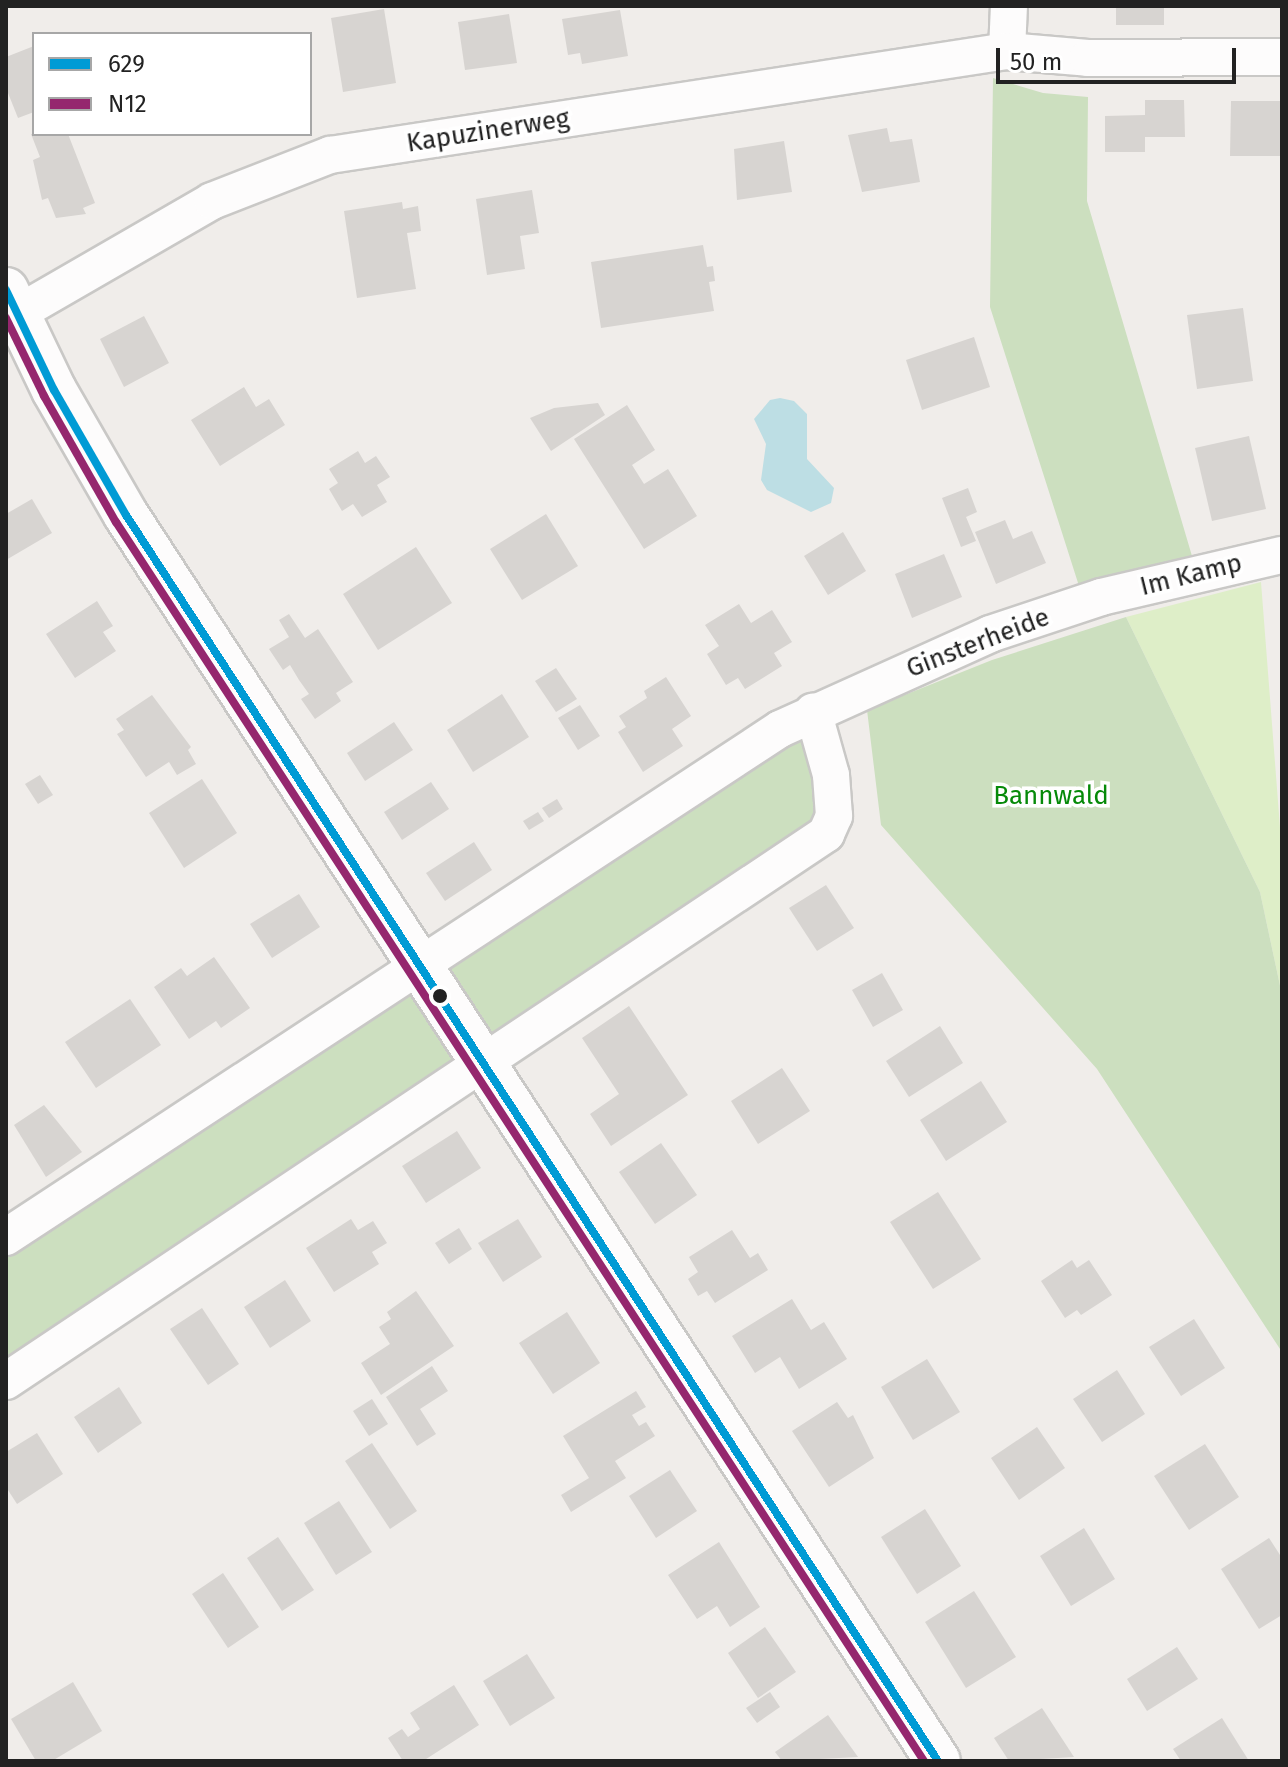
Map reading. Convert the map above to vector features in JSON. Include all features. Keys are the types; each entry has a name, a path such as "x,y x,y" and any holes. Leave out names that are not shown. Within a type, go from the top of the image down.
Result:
{"street":[{"path":"1007,51 1009,6"},
{"name":"Kapuzinerweg","path":"9,308 212,201 330,155 1007,51 1088,58 1282,57"},
{"path":"9,308 126,515 932,1759"},
{"name":"Im Kamp","path":"1101,597 1282,555"},
{"name":"Ginsterheide","path":"6,1237 813,711 990,634 1101,597"},
{"path":"6,1381 826,834 834,816 831,775 813,711"}],"green space":[{"path":"993,78 1043,93 1088,97 1087,201 1192,556 1079,586 990,307"},
{"path":"1261,582 1282,853 1282,995 1260,892 1126,617"},
{"name":"Bannwald","path":"1126,617 1260,892 1282,995 1282,1352 1097,1069 881,825 867,710 992,660"},
{"path":"813,711 834,816 6,1381 6,1237"}],"water":[{"path":"780,398 794,401 807,414 807,459 834,488 831,503 811,512 767,490 761,480 766,444 754,419 770,400"}],"building":[{"path":"1116,6 1164,6 1164,25 1116,25"},
{"path":"384,9 396,83 343,92 331,18"},
{"path":"620,10 628,56 582,64 580,53 568,55 562,19"},
{"path":"509,14 517,63 465,70 458,22"},
{"path":"32,47 32,113 18,118 6,88 6,57"},
{"path":"1145,100 1184,100 1185,137 1145,137 1145,152 1105,152 1105,116 1145,115"},
{"path":"1231,101 1281,101 1281,156 1230,156"},
{"path":"887,128 890,142 912,139 920,182 862,192 848,135"},
{"path":"31,134 69,136 95,203 83,208 86,214 56,218 48,198 42,200 33,160 40,157"},
{"path":"784,141 792,192 737,200 734,149"},
{"path":"532,190 539,233 520,236 525,269 487,275 476,199"},
{"path":"402,202 403,209 418,206 421,231 407,233 416,289 357,298 344,211"},
{"path":"703,245 707,267 713,266 715,281 709,282 714,311 601,328 591,262"},
{"path":"1243,308 1253,381 1197,389 1187,315"},
{"path":"144,316 169,363 124,387 100,339"},
{"path":"974,337 990,387 922,410 906,360"},
{"path":"244,387 256,407 269,399 285,425 220,466 191,420"},
{"path":"598,403 605,415 551,451 530,418 554,408"},
{"path":"627,405 655,450 632,465 644,484 668,469 697,516 644,549 574,439"},
{"path":"1249,436 1266,509 1212,521 1195,448"},
{"path":"358,451 365,463 376,456 390,477 377,485 387,502 362,517 353,504 342,511 329,489 338,483 329,469"},
{"path":"968,488 977,512 966,517 976,541 961,547 942,498"},
{"path":"32,499 52,533 6,560 6,514"},
{"path":"546,514 578,566 522,600 490,549"},
{"path":"1005,520 1013,539 1032,531 1046,563 996,584 975,532"},
{"path":"843,532 866,571 828,595 804,556"},
{"path":"416,547 452,603 378,650 343,594"},
{"path":"944,554 962,597 912,618 895,574"},
{"path":"97,601 113,626 103,632 116,651 75,678 46,634"},
{"path":"739,604 751,623 772,610 792,642 774,653 782,666 745,689 738,678 726,685 707,654 719,646 705,625"},
{"path":"289,614 305,638 318,629 353,682 336,693 341,701 315,719 301,699 309,694 290,665 283,670 269,649 289,637 279,620"},
{"path":"556,668 577,699 556,712 535,681"},
{"path":"666,677 691,716 672,729 683,746 643,772 618,732 626,727 619,716 647,698 644,691"},
{"path":"502,694 529,737 473,772 447,730"},
{"path":"152,695 191,747 188,750 196,764 177,775 169,762 146,777 117,734 124,730 116,719"},
{"path":"580,705 600,736 578,750 558,718"},
{"path":"394,722 413,750 365,781 347,753"},
{"path":"40,775 53,795 38,804 25,784"},
{"path":"202,779 237,833 184,868 149,813"},
{"path":"431,782 449,809 402,840 384,812"},
{"path":"557,799 563,809 549,818 542,808"},
{"path":"538,812 544,821 529,830 523,821"},
{"path":"474,842 492,870 445,901 426,873"},
{"path":"826,885 854,928 817,951 789,908"},
{"path":"299,894 320,927 272,958 250,924"},
{"path":"214,957 250,1008 221,1028 216,1021 189,1039 154,987 181,968 187,976"},
{"path":"882,973 903,1010 873,1027 852,990"},
{"path":"130,999 161,1045 96,1088 65,1042"},
{"path":"629,1006 688,1095 611,1146 590,1114 619,1094 582,1038"},
{"path":"940,1026 963,1063 909,1097 886,1061"},
{"path":"782,1068 810,1111 758,1144 731,1101"},
{"path":"981,1081 1007,1122 946,1161 920,1120"},
{"path":"44,1105 82,1152 46,1177 14,1125"},
{"path":"457,1131 481,1168 426,1203 402,1166"},
{"path":"661,1143 697,1195 655,1224 619,1172"},
{"path":"938,1192 981,1259 933,1289 890,1222"},
{"path":"351,1219 358,1230 373,1221 387,1243 372,1252 379,1264 334,1292 306,1248"},
{"path":"518,1219 542,1257 503,1282 478,1243"},
{"path":"459,1228 472,1249 449,1264 435,1243"},
{"path":"732,1230 750,1258 758,1253 768,1270 715,1303 707,1291 698,1296 688,1279 698,1272 689,1257"},
{"path":"1072,1260 1077,1268 1089,1260 1112,1295 1081,1315 1077,1310 1065,1318 1041,1281"},
{"path":"285,1280 311,1321 270,1348 244,1307"},
{"path":"416,1291 454,1346 381,1395 361,1363 390,1344 379,1327 391,1319 387,1312"},
{"path":"792,1299 811,1330 824,1322 847,1359 799,1389 780,1357 755,1373 732,1336"},
{"path":"202,1308 239,1364 208,1385 170,1329"},
{"path":"567,1312 600,1363 553,1394 519,1343"},
{"path":"1194,1319 1225,1368 1181,1396 1149,1347"},
{"path":"927,1359 960,1412 913,1440 881,1387"},
{"path":"432,1366 448,1391 420,1409 436,1434 417,1446 386,1397"},
{"path":"1117,1370 1145,1414 1102,1442 1073,1399"},
{"path":"119,1387 142,1423 98,1453 74,1417"},
{"path":"636,1391 646,1407 632,1415 639,1426 646,1422 655,1436 615,1461 626,1478 571,1512 561,1495 589,1478 563,1436"},
{"path":"372,1399 388,1424 369,1436 353,1411"},
{"path":"837,1402 848,1418 853,1415 874,1458 829,1487 792,1431"},
{"path":"1037,1427 1065,1468 1019,1500 991,1458"},
{"path":"37,1433 63,1474 17,1504 6,1487 6,1452"},
{"path":"372,1443 417,1511 390,1529 345,1461"},
{"path":"1205,1444 1239,1497 1189,1530 1154,1476"},
{"path":"670,1470 697,1511 656,1538 629,1496"},
{"path":"339,1501 372,1552 336,1575 304,1523"},
{"path":"925,1509 961,1566 917,1594 881,1537"},
{"path":"1084,1528 1115,1579 1071,1606 1040,1556"},
{"path":"278,1537 314,1590 282,1611 247,1558"},
{"path":"1269,1538 1282,1558 1282,1615 1259,1629 1221,1569"},
{"path":"719,1542 760,1607 730,1627 717,1606 697,1619 668,1575"},
{"path":"223,1573 259,1627 228,1648 192,1594"},
{"path":"974,1591 1016,1657 966,1688 925,1622"},
{"path":"765,1627 796,1672 758,1698 728,1653"},
{"path":"1177,1647 1198,1679 1147,1711 1127,1679"},
{"path":"527,1654 555,1698 510,1726 483,1681"},
{"path":"73,1682 102,1731 52,1761 36,1761 11,1719"},
{"path":"454,1685 479,1725 423,1761 403,1761 388,1738 402,1729 408,1737 420,1729 410,1713"},
{"path":"770,1692 780,1707 757,1723 746,1708"},
{"path":"1042,1708 1074,1757 1009,1761 994,1738"},
{"path":"828,1715 858,1757 782,1761 775,1752"},
{"path":"1222,1718 1249,1761 1181,1761 1173,1749"}],"transit line":[{"name":"629","path":"6,290 54,390 126,515 938,1761"},
{"name":"N12","path":"6,318 44,396 116,522 924,1761"}]}
